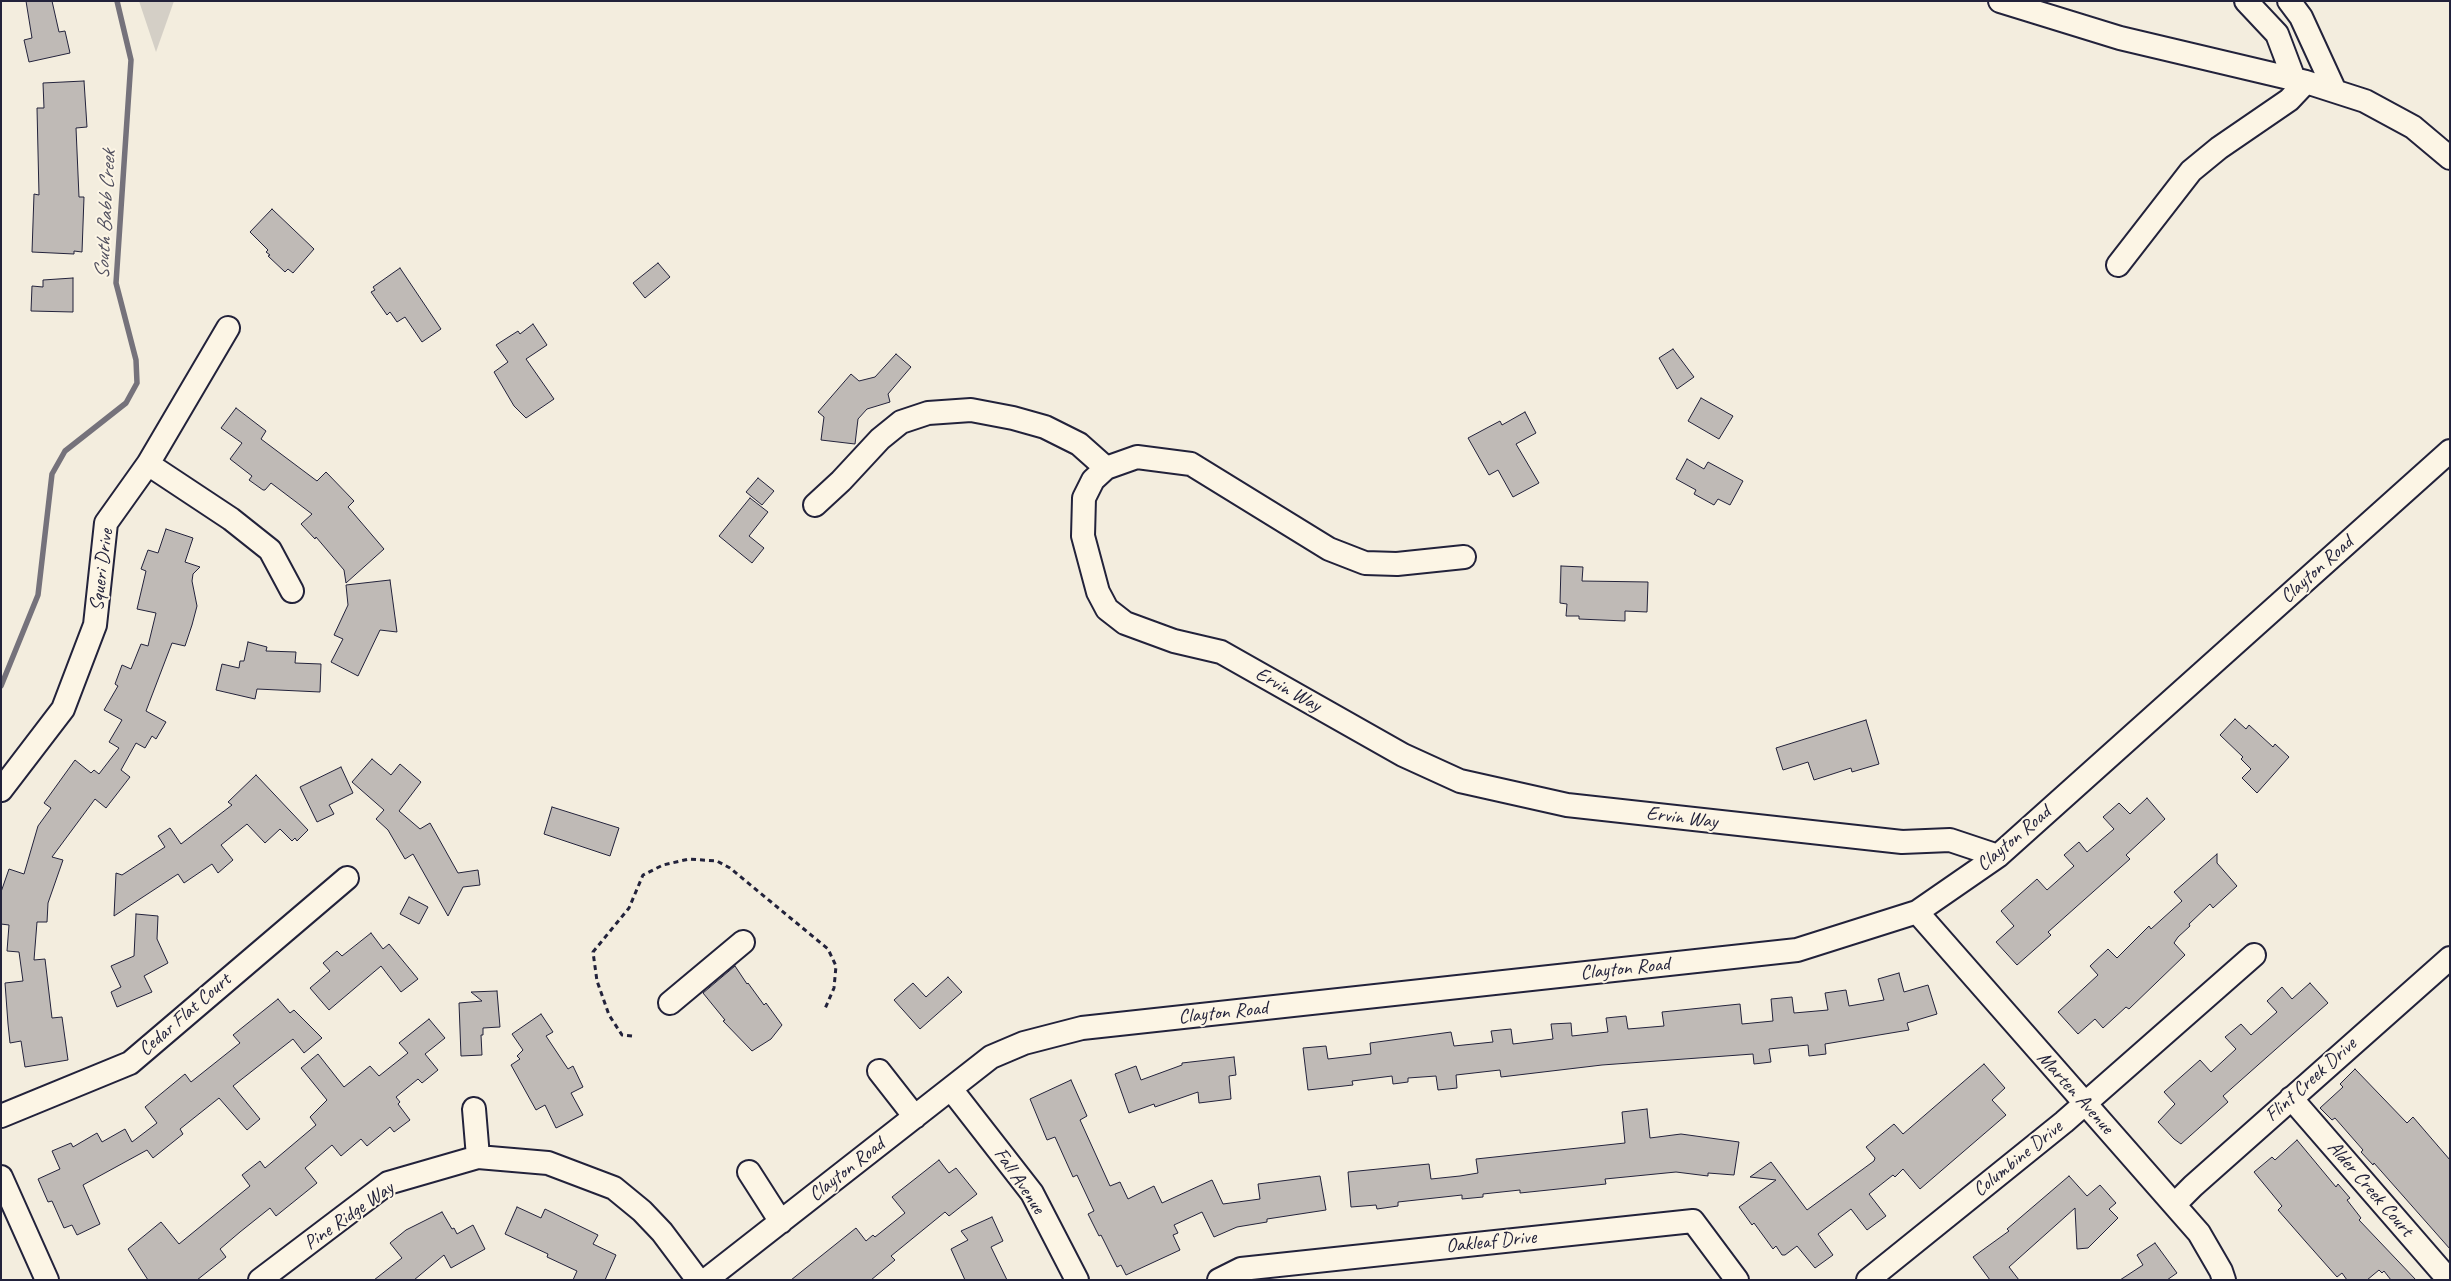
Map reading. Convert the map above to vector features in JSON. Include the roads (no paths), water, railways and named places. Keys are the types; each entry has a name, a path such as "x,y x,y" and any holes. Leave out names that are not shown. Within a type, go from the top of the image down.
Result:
{"street":[{"path":"2000,1 2120,38 2300,81 2365,101 2413,127 2450,158"},
{"path":"2246,1 2277,34 2300,81"},
{"path":"2289,1 2301,17 2335,91"},
{"path":"2118,265 2191,171 2219,148 2289,100 2300,81"},
{"name":"Squeri Drive","path":"1,790 63,709 95,625 106,523 148,464 228,328"},
{"path":"815,505 841,482 880,439 901,422 928,413 971,410 1013,418 1045,427 1079,444 1106,468"},
{"name":"Clayton Road","path":"706,1280 991,1058 1024,1043 1082,1028 1797,950 1917,912 1998,856 2450,451"},
{"name":"Ervin Way","path":"1464,557 1397,564 1365,563 1329,549 1191,464 1137,457 1106,468 1093,480 1084,498 1083,536 1098,592 1107,609 1125,623 1174,641 1221,652 1403,755 1460,781 1567,805 1902,842 1950,840 1998,856"},
{"path":"148,464 231,519 270,550 292,591"},
{"name":"Cedar Flat Court","path":"1,1116 130,1063 347,878"},
{"name":"Marten Avenue","path":"1917,912 2175,1204 2199,1233 2224,1280"},
{"path":"670,1004 743,942"},
{"name":"Columbine Drive","path":"1868,1280 2057,1128 2254,955"},
{"name":"Flint Creek Drive","path":"2175,1204 2291,1098 2450,958"},
{"path":"879,1071 915,1117"},
{"name":"Fall Avenue","path":"951,1088 1032,1193 1077,1280"},
{"name":"Alder Creek Court","path":"2291,1098 2449,1280"},
{"path":"474,1109 478,1157"},
{"name":"Pine Ridge Way","path":"260,1280 388,1184 478,1157 548,1164 614,1188 642,1211 662,1232 698,1280"},
{"path":"749,1172 780,1222"},
{"path":"1,1177 47,1280"},
{"name":"Oakleaf Drive","path":"1219,1280 1241,1269 1693,1221 1736,1280"}],"waterway":[{"name":"South Babb Creek","path":"1,686 38,595 52,474 65,451 126,403 137,383 136,360 116,283 131,60 117,1"}]}
